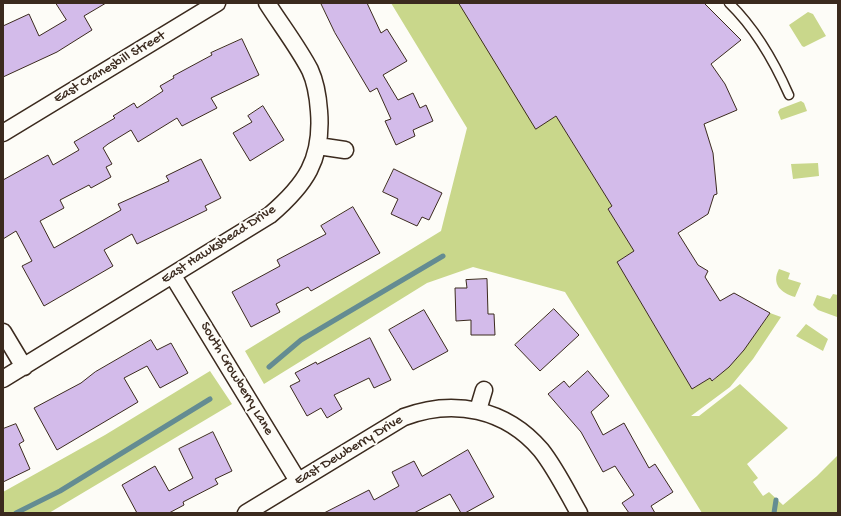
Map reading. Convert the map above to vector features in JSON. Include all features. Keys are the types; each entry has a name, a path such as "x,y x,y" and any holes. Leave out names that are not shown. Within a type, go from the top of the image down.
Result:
{"street":[{"name":"East Cranesbill Street","path":"3,133 217,3"},
{"name":"East Hawksbead Drive","path":"3,379 173,276 270,215 294,194 310,171 315,159 318,146 320,119 314,81 309,69 267,3"},
{"path":"318,146 345,150"},
{"name":"South Crowberry Lane","path":"173,276 298,481"},
{"path":"3,332 24,367"},
{"path":"478,410 484,390"},
{"name":"East Dewberry Drive","path":"246,513 404,417 422,411 443,408 478,410 507,422 526,435 546,457 579,513"}],"lane":[{"path":"729,3 758,36 780,73 790,95"}],"green space":[{"path":"391,3 459,3 536,128 556,116 612,206 608,209 634,251 617,262 692,389 710,378 713,381 729,366 757,332 770,313 781,317 753,359 730,387 691,416 699,416 740,384 788,428 747,464 758,478 753,482 763,496 769,492 783,505 817,476 838,455 838,513 702,513 565,292 473,267 427,283 264,384 245,351 441,231 467,128"},
{"path":"808,12 813,14 826,36 804,47 789,25"},
{"path":"801,101 804,103 807,111 781,120 778,112 780,109"},
{"path":"818,163 819,176 793,179 791,164"},
{"path":"779,269 790,273 788,279 801,283 795,297 785,293 779,287 776,279"},
{"path":"833,294 838,295 837,317 818,310 813,305 817,295 830,299"},
{"path":"806,324 828,339 823,351 796,336"},
{"path":"210,371 232,404 49,513 3,513 3,492 105,435"}],"building":[{"path":"56,3 106,3 84,16 92,30 57,52 3,77 3,26 29,14 39,36 66,20"},
{"path":"321,3 367,3 381,33 387,29 407,61 383,75 398,100 413,93 420,108 426,105 433,121 413,130 415,136 396,145 385,121 391,119 377,88 370,92 335,33"},
{"path":"459,3 704,3 741,40 711,64 725,84 737,110 704,124 713,153 717,194 714,195 708,214 678,233 698,265 708,271 705,277 720,301 734,293 770,313 744,350 729,367 712,381 710,378 692,389 617,262 634,251 608,209 612,206 556,116 536,129"},
{"path":"242,39 259,75 211,98 217,108 182,126 177,118 138,142 131,130 108,144 103,148 112,164 106,167 111,177 91,188 89,185 60,200 64,208 40,221 54,248 121,210 118,204 169,181 166,176 201,159 221,198 205,206 207,210 137,244 132,234 104,250 113,266 44,306 22,266 32,261 16,231 3,239 3,180 48,155 53,165 79,150 74,142 115,118 113,116 134,103 137,108 163,91 160,86 174,78 173,76 212,55 211,53"},
{"path":"263,106 284,140 250,161 233,133 252,122 248,116"},
{"path":"394,169 442,193 429,220 422,217 417,226 391,214 398,199 383,192"},
{"path":"353,207 380,253 311,291 308,287 276,304 280,312 251,327 232,292 280,266 277,260 326,234 321,226"},
{"path":"487,279 488,314 494,314 495,335 471,335 471,320 456,321 455,288 467,288 466,280"},
{"path":"554,309 579,335 540,371 515,345"},
{"path":"424,310 448,351 413,370 389,330"},
{"path":"370,338 391,380 374,388 369,378 334,395 342,409 327,418 321,408 307,416 290,386 300,381 295,373"},
{"path":"151,340 157,350 171,343 188,373 160,388 147,366 124,378 138,402 57,450 34,408 81,383 95,372"},
{"path":"588,371 609,396 591,412 603,435 624,423 649,468 655,464 673,492 651,506 655,513 629,513 622,503 634,495 615,466 603,472 581,432 548,394 564,381 569,387"},
{"path":"16,424 24,441 19,444 30,469 3,482 3,429"},
{"path":"213,432 232,471 215,479 218,484 183,502 184,505 169,513 137,513 122,485 155,466 169,491 193,478 179,449"},
{"path":"468,450 494,497 465,513 461,513 450,494 414,513 324,513 369,490 374,500 399,486 392,472 414,461 422,476"}],"waterway":[{"path":"269,367 301,340 443,256"},
{"path":"16,513 60,491 210,399"},
{"path":"774,513 776,500"}]}
